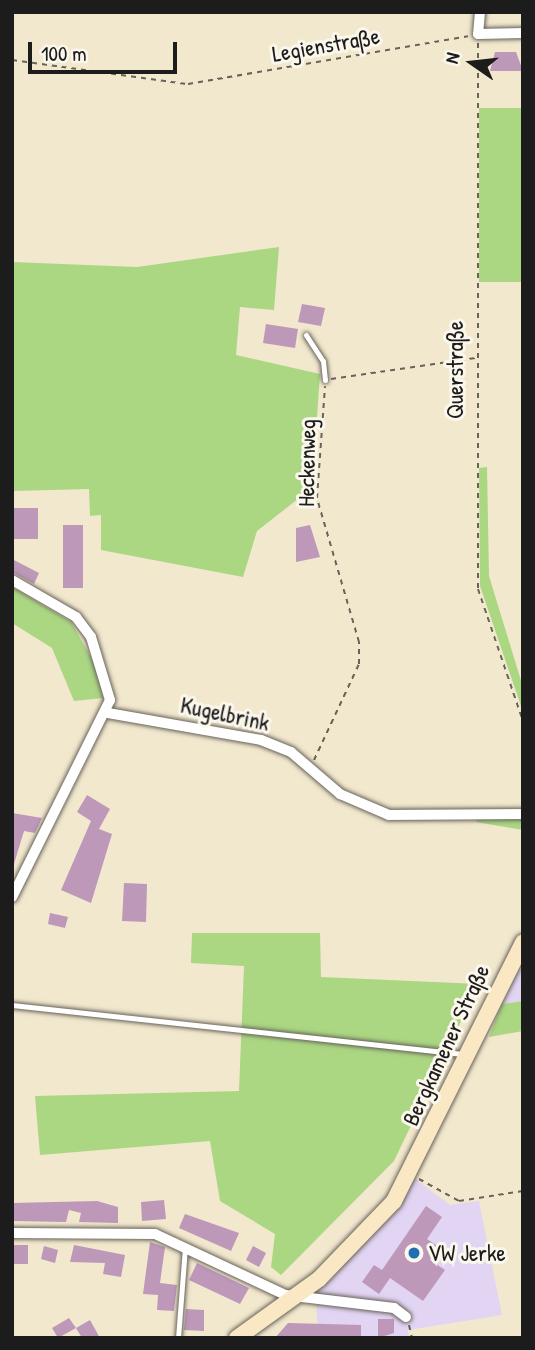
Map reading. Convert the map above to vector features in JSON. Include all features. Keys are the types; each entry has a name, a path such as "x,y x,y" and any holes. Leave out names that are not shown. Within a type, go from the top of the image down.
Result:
{"street":[{"path":"480,12 478,34 523,33"},
{"path":"12,580 80,622 102,664 108,713 12,897"},
{"name":"Kugelbrink","path":"108,713 261,740 311,767 340,794 389,815 523,814"},
{"name":"Bergkamener Straße","path":"237,1338 296,1297 369,1231 412,1168 523,942"},
{"path":"12,1233 155,1234 296,1297 394,1308 406,1317"}],"lane":[{"path":"306,335 323,360 325,380"},
{"path":"12,1006 467,1054"},
{"path":"178,1338 185,1248"}],"path":[{"name":"Legienstraße","path":"12,60 188,84 478,34"},
{"name":"Querstraße","path":"478,34 478,589 523,720"},
{"path":"325,380 476,358"},
{"name":"Heckenweg","path":"311,767 359,664 359,642 317,498 325,380"},
{"path":"412,1168 436,1192 459,1201 523,1191"}],"shaded area":[{"path":"523,961 523,1001 502,1004"},
{"path":"413,1177 450,1205 479,1201 502,1315 408,1330 409,1338 318,1338 315,1281"}],"green space":[{"path":"479,108 523,108 523,282 479,282"},
{"path":"279,247 274,310 240,307 236,355 320,374 312,488 257,531 243,577 101,550 101,515 90,516 89,489 12,491 12,262 137,267"},
{"path":"487,467 489,576 523,687 523,712 480,586 479,468"},
{"path":"12,587 71,622 97,668 103,698 74,701 52,648 12,623"},
{"path":"478,817 523,818 523,830 476,822"},
{"path":"192,933 320,933 321,977 479,984 394,1161 281,1275 271,1267 275,1234 220,1201 210,1141 40,1155 35,1096 239,1091 244,966 191,963"},
{"path":"523,1001 523,1031 489,1037 502,1004"}],"building":[{"path":"495,52 516,52 523,71 490,71"},
{"path":"302,304 325,308 321,326 298,322"},
{"path":"266,324 298,329 295,348 263,343"},
{"path":"14,508 38,508 38,539 14,539"},
{"path":"63,525 83,525 83,588 63,588"},
{"path":"310,525 320,557 296,562 296,528"},
{"path":"12,559 39,573 34,584 12,572"},
{"path":"87,795 110,809 99,829 112,834 91,903 61,890 91,821 77,812"},
{"path":"12,813 42,818 35,833 24,831 14,864"},
{"path":"124,883 147,884 146,922 122,921"},
{"path":"50,913 68,917 65,928 48,924"},
{"path":"164,1200 166,1219 142,1221 141,1202"},
{"path":"97,1201 118,1207 118,1223 79,1222 81,1213 69,1210 66,1222 12,1221 12,1203"},
{"name":"VW Jerke","path":"426,1206 442,1217 427,1239 439,1247 430,1260 445,1270 423,1301 390,1278 379,1294 362,1282 374,1265 382,1270"},
{"path":"185,1214 239,1233 231,1251 179,1228"},
{"path":"150,1242 165,1247 160,1283 177,1285 174,1311 157,1310 158,1295 143,1294"},
{"path":"12,1245 28,1245 28,1264 12,1264"},
{"path":"74,1245 125,1255 121,1277 103,1274 105,1263 70,1262"},
{"path":"44,1246 58,1250 55,1263 41,1259"},
{"path":"253,1246 266,1253 259,1267 246,1260"},
{"path":"197,1263 249,1288 240,1304 189,1280"},
{"path":"186,1309 204,1310 204,1331 184,1330"},
{"path":"69,1318 76,1328 58,1338 52,1328"},
{"path":"378,1319 394,1319 394,1333 378,1338"},
{"path":"90,1320 100,1338 82,1338 76,1328"},
{"path":"288,1323 361,1325 361,1338 275,1338"}],"place":[{"name":"VW Jerke","path":"414,1253"}]}
